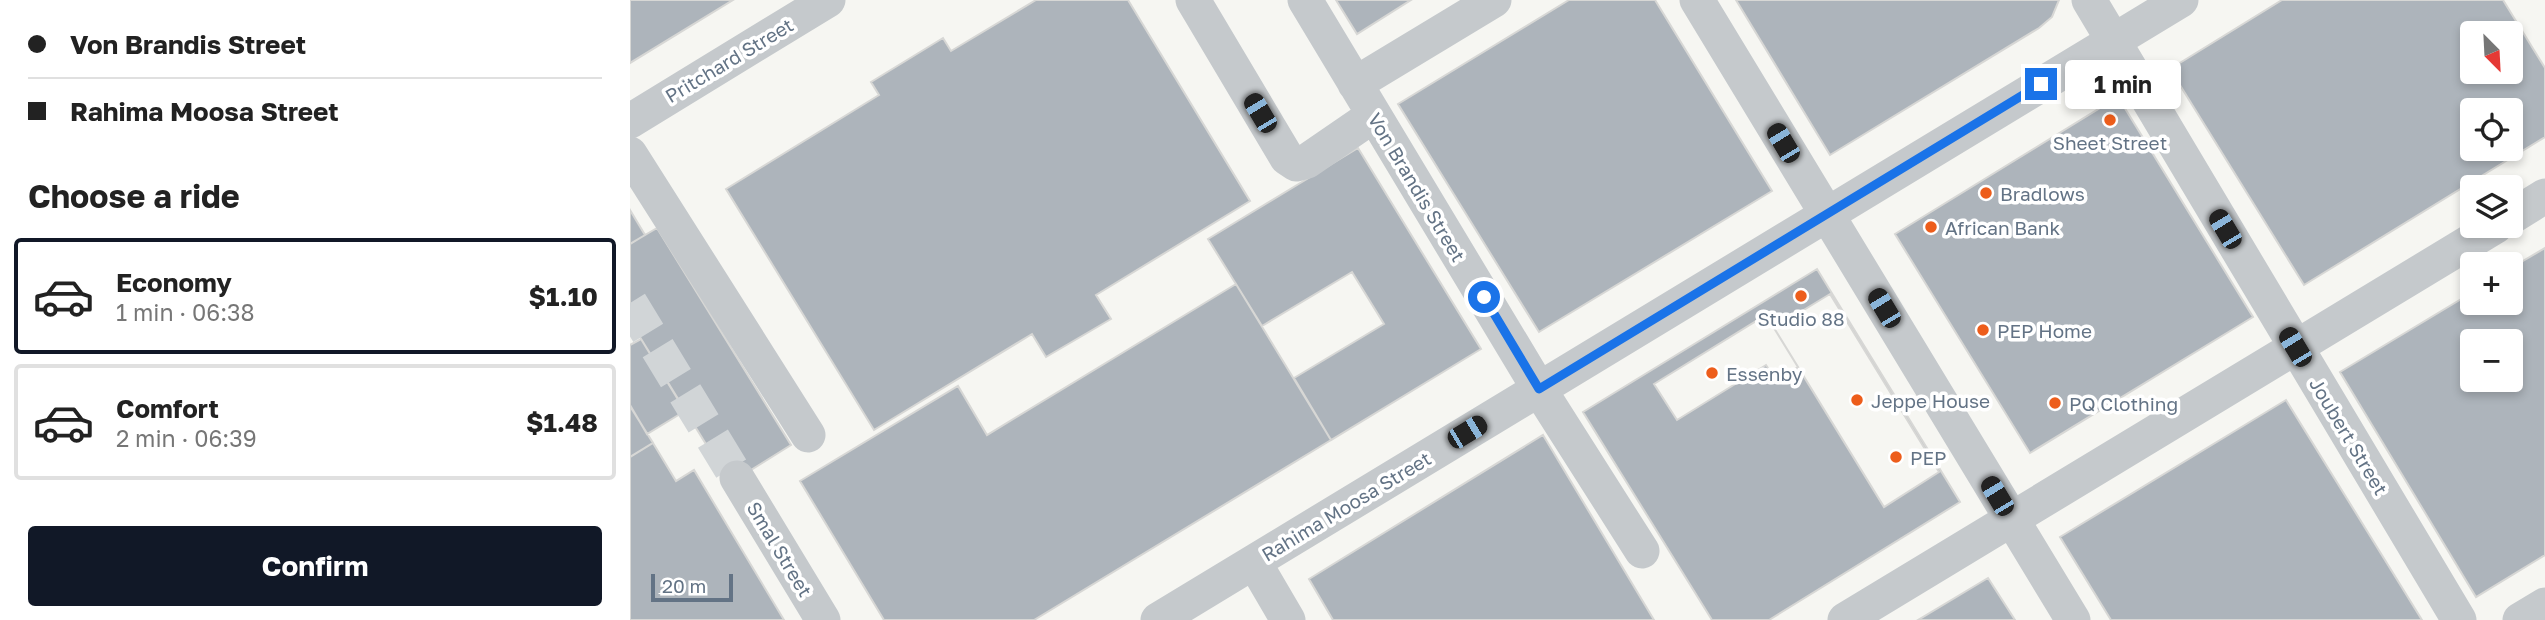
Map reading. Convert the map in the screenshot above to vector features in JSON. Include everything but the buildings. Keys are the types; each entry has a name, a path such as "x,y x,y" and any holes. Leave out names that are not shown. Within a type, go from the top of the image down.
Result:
{"street":[{"name":"Pritchard Street","path":"630,121 828,0"},
{"path":"1193,0 1287,159 1296,164 1307,161 1374,115"},
{"name":"Von Brandis Street","path":"1305,0 1539,389 1642,551"},
{"path":"1355,84 1494,0"},
{"path":"1697,0 2073,620"},
{"name":"Joubert Street","path":"2089,0 2459,620"},
{"name":"Rahima Moosa Street","path":"1158,620 2181,0"},
{"path":"630,154 808,435"},
{"path":"2523,209 2545,196"},
{"path":"1845,620 2476,238"},
{"name":"Smal Street","path":"737,478 823,620"},
{"path":"1254,562 1288,620"},
{"path":"2520,620 2545,605"}],"tunnel":[{"path":"630,303 737,478"}],"place":[{"name":"Sheet Street","path":"2110,120"},
{"name":"Bradlows","path":"1986,193"},
{"name":"African Bank","path":"1931,227"},
{"name":"Studio 88","path":"1801,296"},
{"name":"PEP Home","path":"1983,330"},
{"name":"Essenby","path":"1712,373"},
{"name":"Jeppe House","path":"1857,400"},
{"name":"PQ Clothing","path":"2055,403"},
{"name":"PEP","path":"1896,457"}],"route":[{"path":"1484,297 1539,389 2041,84"}]}
